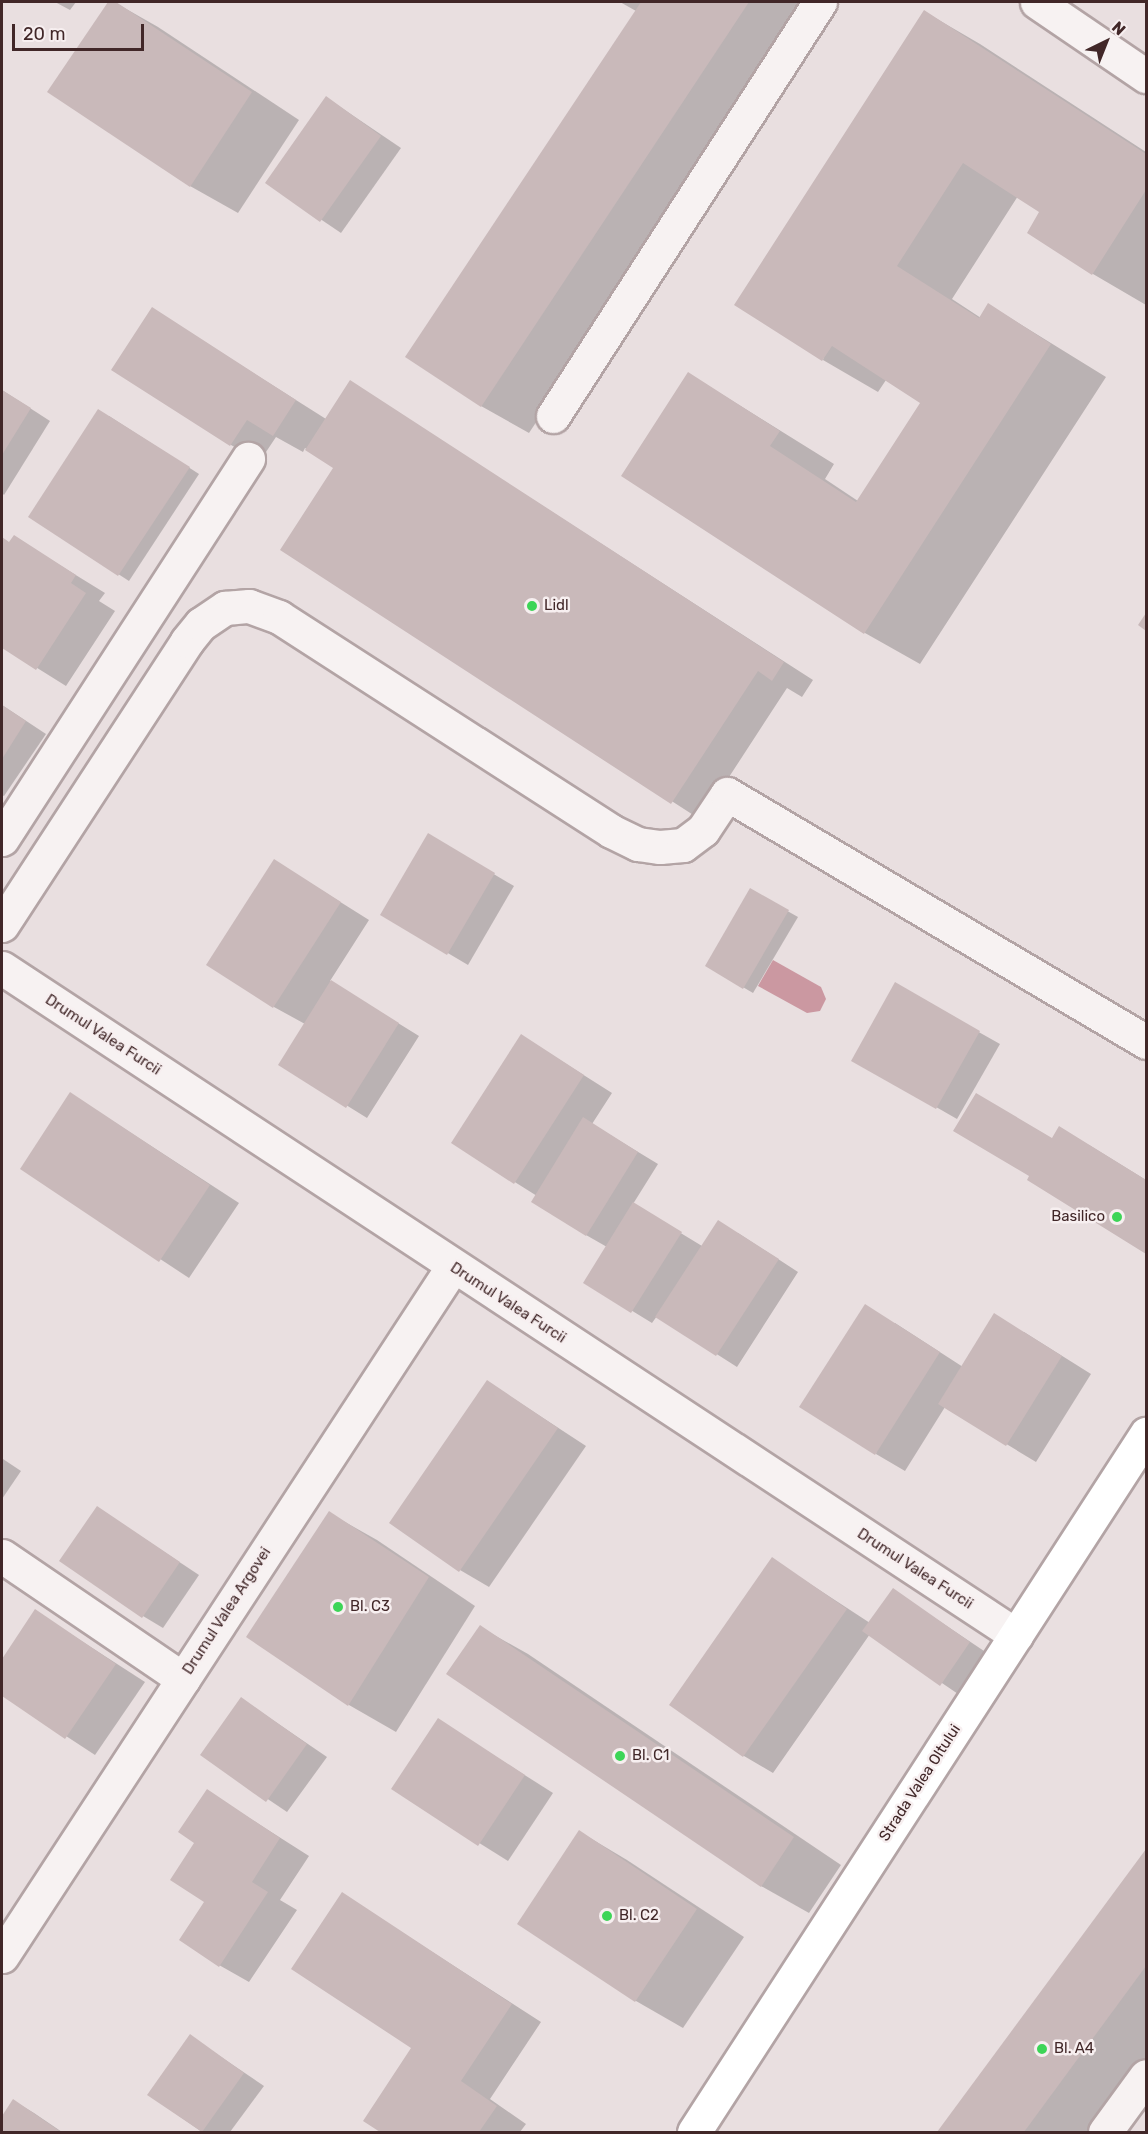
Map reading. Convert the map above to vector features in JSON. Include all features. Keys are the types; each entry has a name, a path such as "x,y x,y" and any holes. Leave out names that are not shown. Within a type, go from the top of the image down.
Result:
{"main road":[{"name":"Strada Valea Oltului","path":"694,2133 1146,1434"}],"street":[{"path":"553,416 820,2"},
{"path":"1037,2 1076,13 1146,76"},
{"path":"2,839 249,459"},
{"path":"2,925 188,640 201,624 225,608 249,606 279,617 611,831 638,844 660,847 683,845 703,830 727,794 1146,1042"},
{"name":"Drumul Valea Furcii","path":"2,968 1016,1635"},
{"name":"Drumul Valea Argovei","path":"2,1956 453,1266"},
{"path":"2,1556 183,1679"},
{"path":"1105,2133 1146,2076"}],"shaded area":[{"path":"773,960 821,987 826,999 820,1011 807,1013 758,986"}],"building":[{"path":"108,2 116,2 252,92 190,187 47,92"},
{"path":"641,2 749,2 481,407 405,357"},
{"path":"924,10 1146,154 1146,190 1092,275 1027,233 1039,212 963,163 897,266 979,318 988,303 1051,344 864,634 621,476 688,372 780,431 770,446 856,502 920,403 832,346 822,361 734,305"},
{"path":"326,96 381,136 320,222 265,183"},
{"path":"152,307 296,400 273,436 247,420 230,446 111,370"},
{"name":"Lidl","path":"350,380 784,662 772,681 758,671 671,804 280,550 333,468 305,450"},
{"path":"2,390 31,408 2,455"},
{"path":"98,409 190,467 118,576 28,517"},
{"path":"14,535 76,575 71,583 86,593 36,670 2,648 2,537 9,542"},
{"path":"1146,613 1146,631 1138,625"},
{"path":"2,705 26,721 2,759"},
{"path":"428,833 495,873 447,955 380,915"},
{"path":"274,859 341,902 273,1008 206,965"},
{"path":"750,888 789,910 743,989 705,966"},
{"path":"331,980 399,1023 346,1108 278,1065"},
{"path":"895,982 980,1031 936,1109 851,1061"},
{"path":"521,1034 584,1075 514,1184 451,1143"},
{"path":"70,1092 210,1185 159,1262 20,1169"},
{"name":"Basilico","path":"976,1093 1052,1138 1059,1126 1146,1180 1146,1254 1027,1180 1029,1176 953,1131"},
{"path":"583,1117 638,1152 586,1236 531,1202"},
{"path":"633,1202 682,1232 631,1313 583,1283"},
{"path":"718,1220 779,1259 716,1356 655,1317"},
{"path":"865,1304 940,1352 875,1455 799,1407"},
{"path":"994,1313 1062,1356 1006,1446 938,1404"},
{"path":"487,1380 558,1428 459,1572 389,1523"},
{"path":"97,1506 180,1562 142,1618 59,1561"},
{"name":"Bl. C3","path":"329,1511 429,1577 348,1706 246,1637"},
{"path":"772,1557 847,1609 743,1757 669,1705"},
{"path":"893,1588 970,1642 940,1686 862,1631"},
{"path":"35,1609 116,1664 65,1739 2,1696 2,1659"},
{"name":"Bl. C1","path":"480,1625 794,1837 761,1887 446,1674"},
{"path":"241,1697 307,1744 266,1802 200,1755"},
{"path":"438,1718 525,1775 478,1846 391,1789"},
{"path":"207,1789 280,1838 252,1882 268,1892 219,1967 179,1940 204,1902 170,1880 194,1843 178,1832"},
{"name":"Bl. C2","path":"579,1830 697,1909 635,2002 517,1924"},
{"name":"Bl. A4","path":"1146,1849 1146,1966 1024,2132 937,2132"},
{"path":"342,1892 512,2004 461,2081 497,2106 479,2132 380,2132 363,2121 411,2048 291,1969"},
{"path":"190,2034 244,2073 202,2132 147,2095"},
{"path":"13,2099 61,2132 2,2132 2,2116"}],"place":[{"name":"Lidl","path":"532,606"},
{"name":"Basilico","path":"1117,1217"},
{"name":"Bl. C3","path":"338,1607"},
{"name":"Bl. C1","path":"620,1756"},
{"name":"Bl. C2","path":"607,1916"},
{"name":"Bl. A4","path":"1042,2049"}]}
